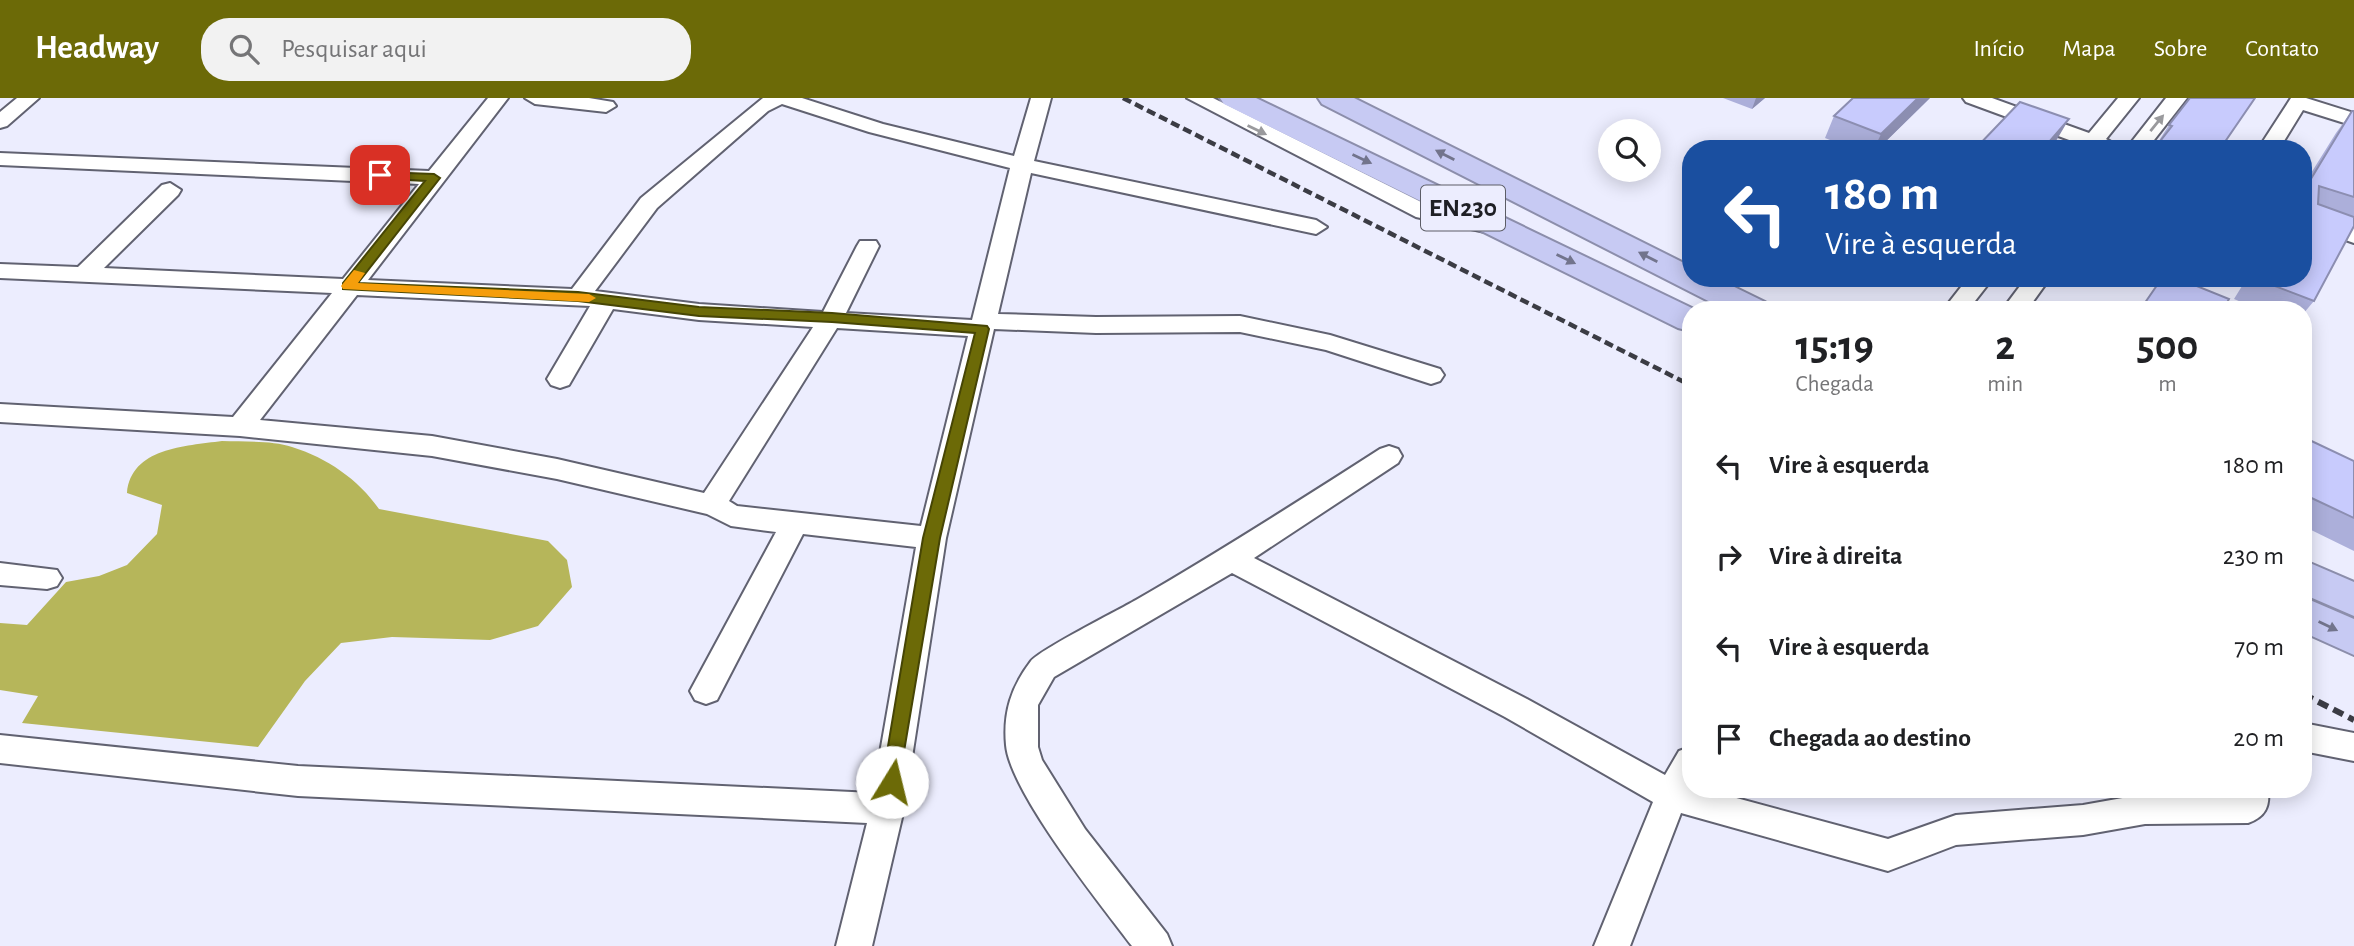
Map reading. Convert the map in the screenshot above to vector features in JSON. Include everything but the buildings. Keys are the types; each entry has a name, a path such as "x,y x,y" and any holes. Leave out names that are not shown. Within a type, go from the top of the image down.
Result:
{"highway":[{"name":"EN230","path":"1234,98 1682,316"},
{"name":"EN230","path":"1332,98 1682,275"},
{"name":"EN230","path":"1706,287 1734,301"},
{"path":"2312,580 2354,600"},
{"path":"2312,617 2354,638"}],"street":[{"path":"240,428 348,286 498,98"},
{"path":"534,98 606,106"},
{"path":"578,296 649,203 761,107 781,98 840,119 1022,164 1316,227"},
{"path":"855,946 887,809 932,538 1022,164 1041,98"},
{"path":"1196,98 1424,212 1510,231"},
{"path":"1973,98 2082,140"},
{"path":"2102,140 2129,98"},
{"path":"2143,140 2177,98"},
{"path":"2328,98 2354,106"},
{"path":"2274,140 2298,102 2354,120"},
{"path":"0,159 434,178"},
{"path":"83,275 170,190"},
{"path":"2312,220 2354,236"},
{"path":"715,506 716,497 832,317 868,246"},
{"path":"0,271 578,296 699,312 984,325 1240,324 1330,343 1431,375"},
{"path":"560,379 606,300"},
{"path":"0,413 240,428 432,446 557,469 715,506 731,516 932,538"},
{"path":"1154,946 1073,840 1027,765 1022,747 1022,704 1043,668 1231,559 1389,456"},
{"path":"706,691 795,523"},
{"path":"1231,559 1516,708 1670,795 1888,855 1921,844 1935,835 1956,830 2083,820 2145,809 2248,808 2253,802 2252,798"},
{"path":"0,574 47,578"},
{"path":"2312,739 2354,747"},
{"path":"0,749 298,781 887,809"},
{"path":"1612,946 1631,907 1670,795 1682,775"}],"shaded area":[{"path":"222,441 276,443 305,452 341,471 371,498 379,509 548,541 567,560 572,587 538,626 490,640 392,637 341,643 305,681 258,747 22,723 38,696 0,690 0,623 27,625 66,582 99,576 127,565 157,534 162,505 127,493 131,478 138,467 162,452"}],"railway":[{"path":"1123,98 1682,381"},
{"path":"2312,699 2354,720"}],"slow traffic":[{"path":"359,273 348,286 589,298"}],"route":[{"path":"380,175 434,178 348,286 578,296 699,312 832,317 982,329 932,538 892,782"}]}
